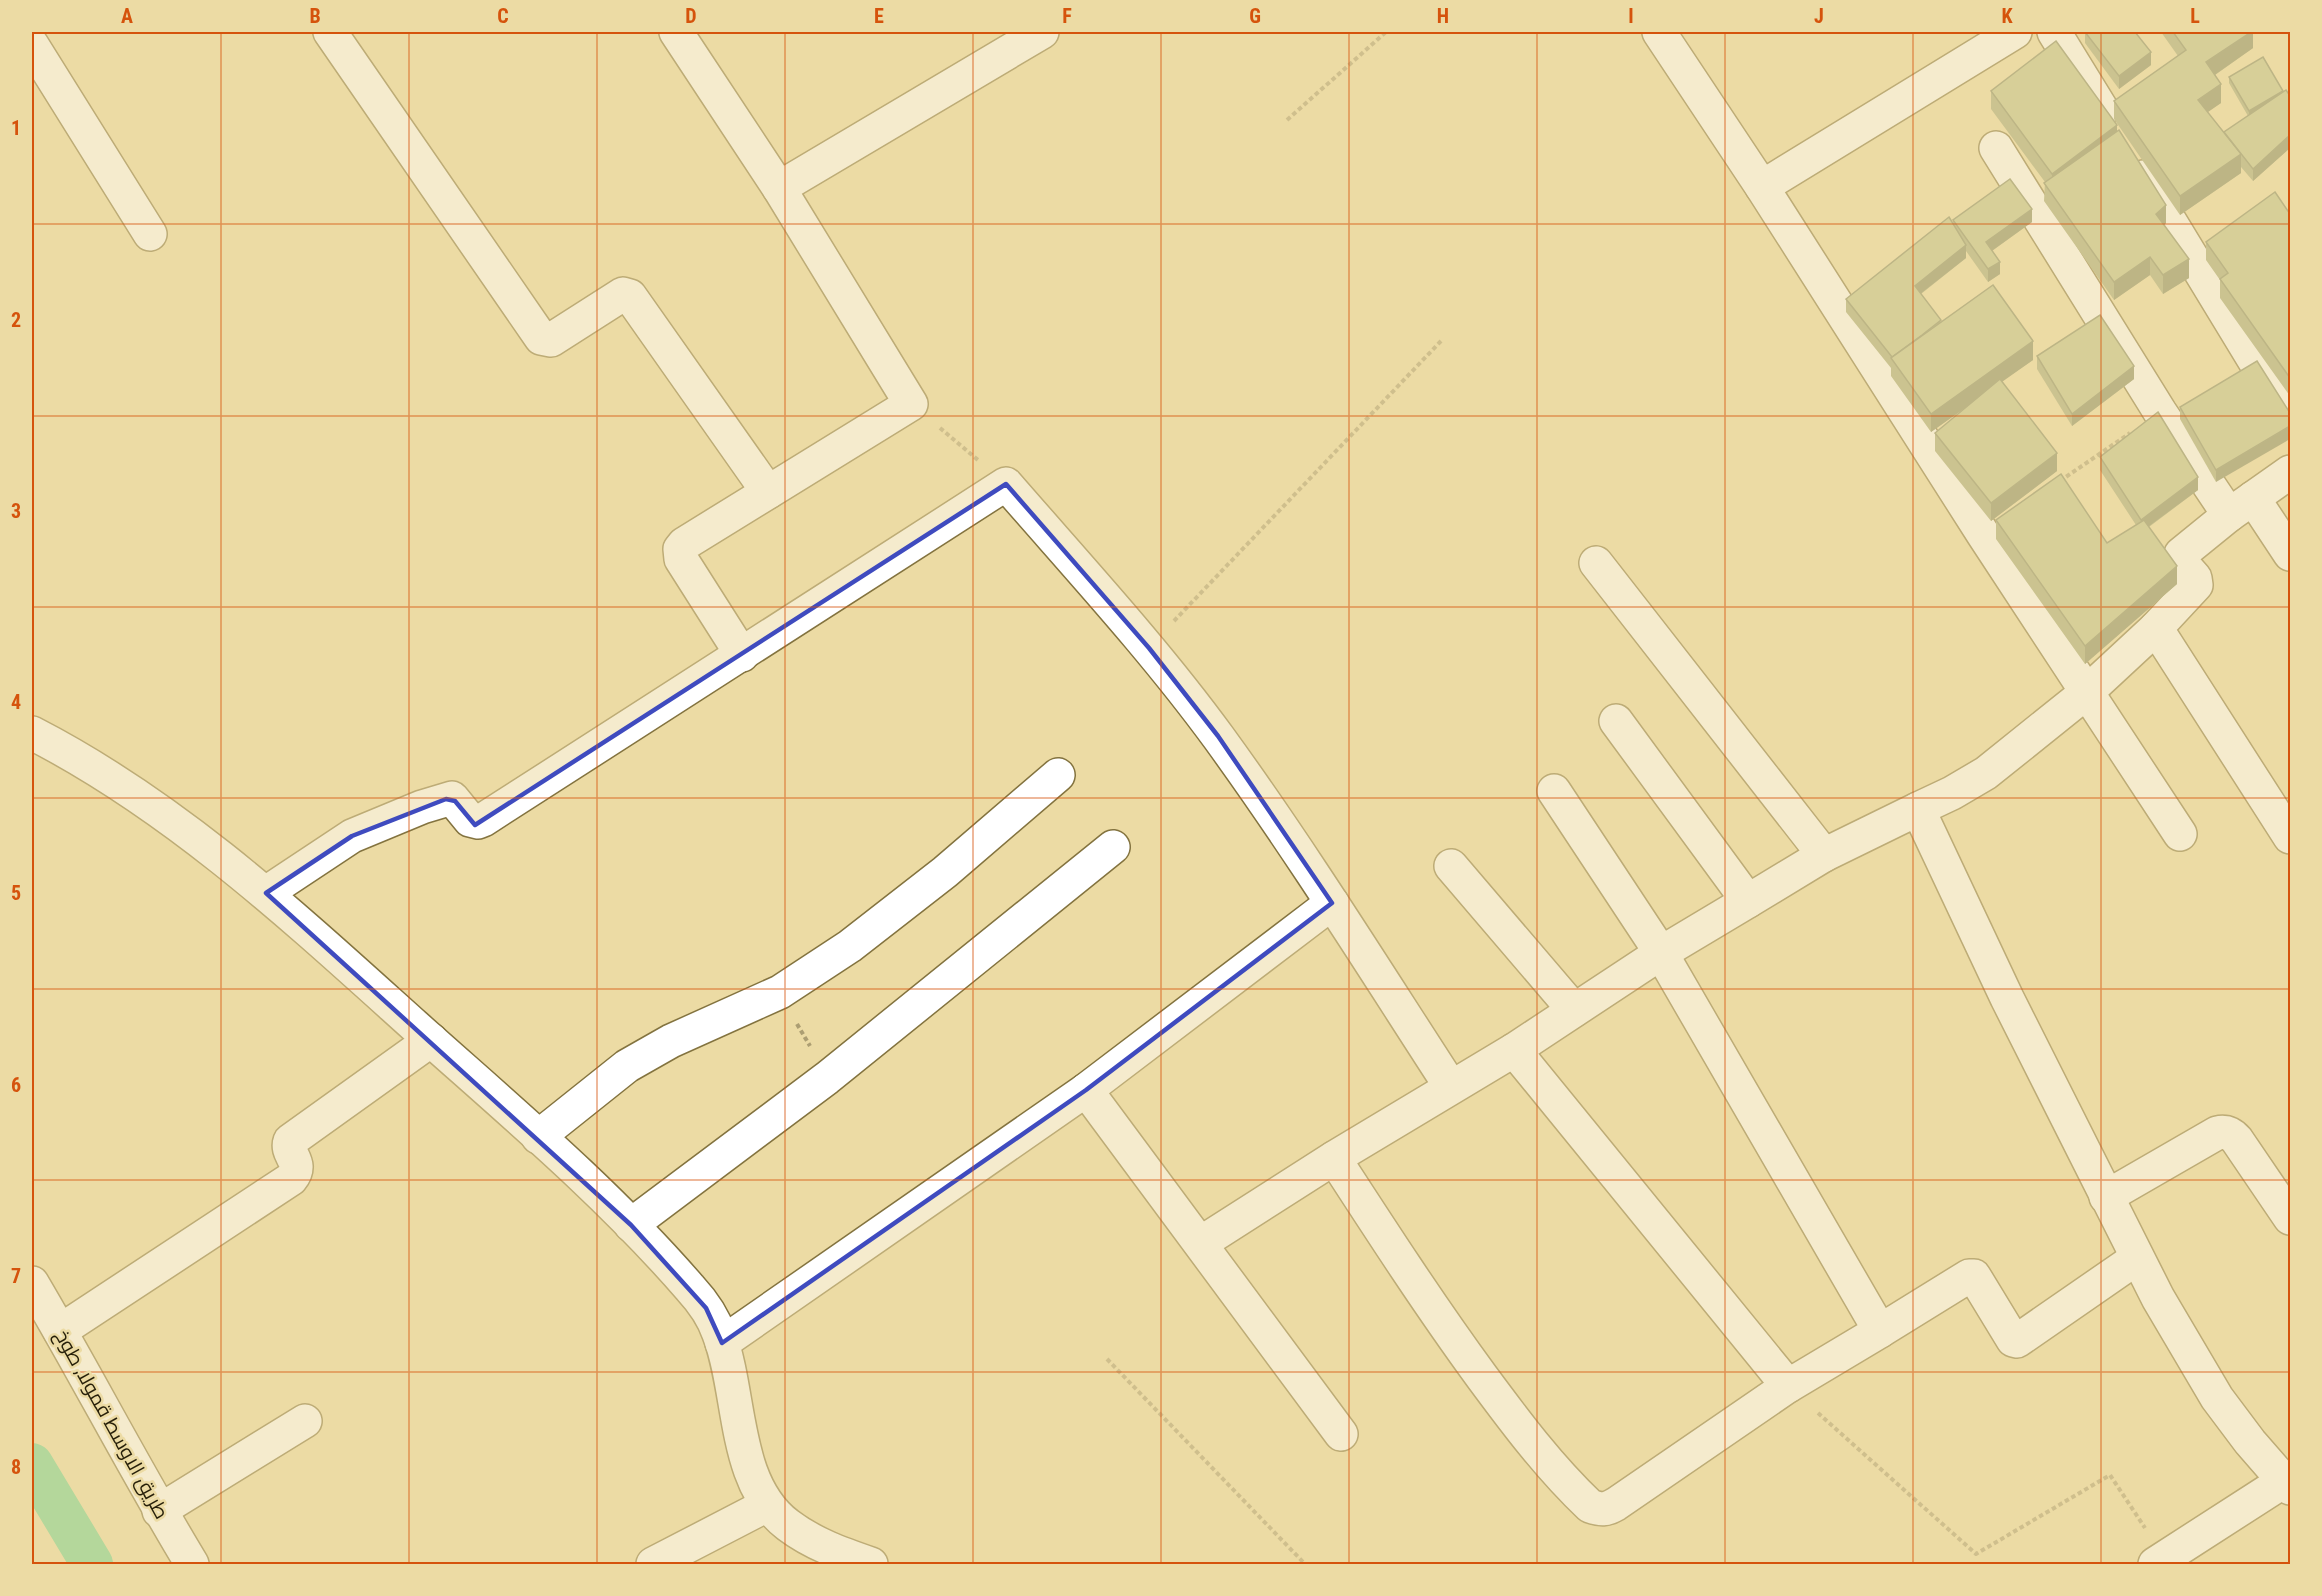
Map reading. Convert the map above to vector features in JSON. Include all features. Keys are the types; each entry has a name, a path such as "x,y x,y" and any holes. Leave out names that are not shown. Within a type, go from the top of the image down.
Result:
{"street":[{"path":"330,32 541,338 551,340 623,294 630,296 768,492"},
{"path":"676,32 779,188 911,404 684,544 679,553 681,559 742,655"},
{"path":"779,188 1042,32"},
{"path":"1659,32 1762,187 1983,534 2181,834"},
{"path":"1762,187 2015,32"},
{"path":"2054,32 2290,419"},
{"path":"32,45 150,234"},
{"path":"1996,148 2160,412 2241,506 2290,554"},
{"path":"1201,1243 1334,1158 1514,1050 1661,953 1824,855 1952,793 1986,773 2087,692 2156,628 2196,585 2195,578 2180,561 2181,554 2241,506 2290,472"},
{"path":"266,893 352,836 438,801 452,798 470,820 478,822 1006,484 1149,648 1218,736 1332,903 1451,1087"},
{"path":"1596,562 1824,855"},
{"path":"2156,628 2290,837"},
{"path":"1616,721 1748,901"},
{"path":"32,733 112,777 266,893 538,1137 631,1225 706,1308 722,1343 744,1448 754,1479 767,1505 786,1524 810,1540 871,1564"},
{"path":"538,1137 612,1076 634,1062 671,1041 780,992 850,946 945,872 1058,775"},
{"path":"1554,791 1661,953 1880,1331"},
{"path":"1918,809 2007,998 2158,1298 2217,1398 2250,1442 2288,1482 2160,1562"},
{"path":"631,1225 827,1078 1113,847"},
{"path":"1451,866 1574,1010"},
{"path":"722,1343 1086,1090 1332,903"},
{"path":"60,1331 291,1179 296,1162 288,1147 290,1141 431,1040"},
{"path":"1514,1050 1788,1386"},
{"path":"1086,1090 1341,1434"},
{"path":"2106,1197 2217,1133 2225,1131 2237,1140 2290,1218"},
{"path":"1334,1158 1472,1363 1549,1464 1590,1506 1607,1510 1788,1386 1970,1276 1974,1276 2013,1340 2017,1341 2137,1258"},
{"name":"طريق الاوسط قمولا, طوخ","path":"32,1283 159,1511 192,1564"},
{"path":"159,1511 304,1421"},
{"path":"652,1564 767,1505"}],"path":[{"path":"1287,120 1386,32"},
{"path":"1149,648 1441,341"},
{"path":"911,404 1006,484"},
{"path":"2058,483 2160,412"},
{"path":"780,992 827,1078"},
{"path":"1107,1359 1305,1564"},
{"path":"1788,1386 1976,1554 2110,1475 2160,1562"}],"highlighted area":[{"path":"1006,484 1149,648 1218,736 1332,903 1086,1090 722,1343 706,1308 631,1225 266,893 352,836 446,799 455,801 475,825"}],"building":[{"path":"2085,32 2135,32 2151,52 2119,76"},
{"path":"2173,32 2251,32 2206,62 2221,84 2198,100 2241,154 2180,196 2114,101 2186,50"},
{"path":"2056,41 2117,125 2052,174 1991,91"},
{"path":"2263,57 2283,91 2249,111 2229,77"},
{"path":"2286,90 2290,96 2290,135 2253,169 2224,132"},
{"path":"2119,130 2166,205 2156,214 2189,259 2163,275 2150,257 2114,282 2044,183"},
{"path":"2010,179 2032,209 1986,242 2000,262 1988,269 1953,220"},
{"path":"2275,192 2290,214 2290,378 2220,279 2228,273 2206,242"},
{"path":"1949,217 1966,245 1915,286 1941,320 1892,357 1846,299"},
{"path":"1993,285 2033,341 1931,414 1891,358"},
{"path":"2100,315 2134,366 2072,414 2037,356"},
{"path":"2257,361 2290,413 2290,426 2216,470 2180,407"},
{"path":"2000,379 2057,453 1991,503 1935,433"},
{"path":"2158,412 2198,477 2141,520 2100,457"},
{"path":"2061,474 2107,543 2144,520 2177,566 2085,646 1996,520"}],"waterway":[{"path":"32,1464 92,1564"}]}
